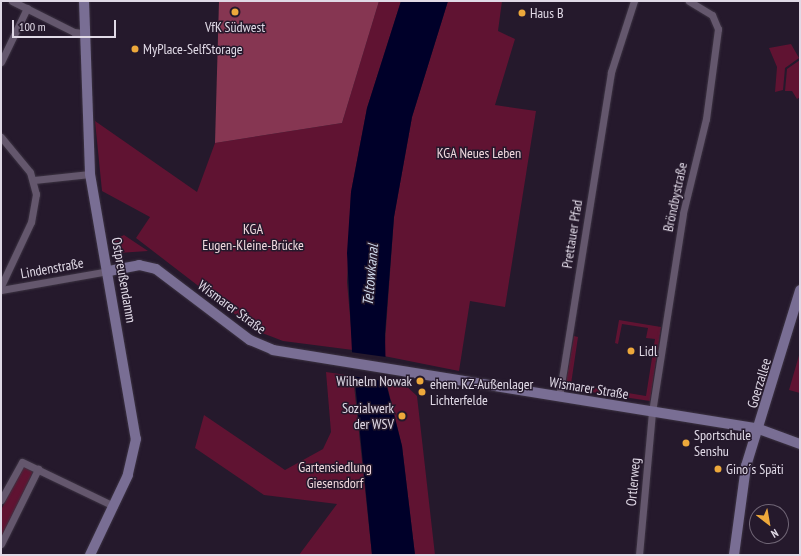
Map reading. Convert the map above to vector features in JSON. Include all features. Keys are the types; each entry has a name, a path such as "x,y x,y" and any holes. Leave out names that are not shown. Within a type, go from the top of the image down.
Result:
{"main road":[{"name":"Ostpreußendamm","path":"84,1 83,33 90,174 109,271 136,438 131,469 90,555"},
{"name":"Wismarer Straße","path":"109,271 139,266 153,268 263,346 346,363 759,429 800,444"},
{"name":"Goerzallee","path":"734,555 741,489 800,290"}],"street":[{"path":"12,1 74,32 83,33"},
{"name":"Prettauer Pfad","path":"559,397 610,75 634,1"},
{"name":"Bröndbystraße","path":"652,412 683,211 706,119 718,29 712,15 689,1"},
{"path":"1,62 27,8"},
{"path":"1,137 34,180 31,222 1,286"},
{"path":"34,180 90,174"},
{"name":"Lindenstraße","path":"1,290 109,271"},
{"name":"Ortlerweg","path":"639,555 652,412"},
{"path":"1,500 22,462 114,506"},
{"path":"1,544 38,469"}],"green space":[{"name":"KGA Eugen-Kleine-Brücke","path":"379,1 401,1 367,108 351,192 347,282 353,350 283,341 257,331 136,238 150,217 102,191 95,121 197,192 215,143 342,123"},
{"name":"KGA Neues Leben","path":"448,1 502,1 498,31 515,39 495,105 536,111 505,307 470,301 459,371 384,356 394,217 412,117"},
{"path":"791,44 799,58 785,68 783,90 775,92 777,67 769,48"},
{"path":"800,60 800,97 797,99 792,91 785,91 787,69"},
{"path":"124,235 148,251 118,253 114,240"},
{"path":"619,320 661,327 650,401 610,395 610,390 646,396 655,339 646,338 648,328 622,324 618,344 615,343"},
{"path":"574,336 578,337 571,384 600,389 598,393 565,388"},
{"path":"800,352 800,393 789,390"},
{"name":"Gartensiedlung Giesensdorf","path":"326,372 353,376 372,555 299,555 337,504 264,495 195,448 204,415 285,470 323,449 331,432"},
{"path":"386,381 403,383 417,396 435,555 415,555 402,446"},
{"path":"23,466 33,472 1,540 1,510"}],"shaded area":[{"path":"219,1 379,1 342,123 215,143"}],"water":[{"name":"Teltowkanal","path":"401,1 448,1 412,117 394,217 385,334 386,383 402,446 415,555 372,555 352,352 347,253 351,192 367,108"}],"pier":[{"path":"350,352 386,357 388,382 352,376"}],"place":[{"name":"VfK Südwest","path":"235,12"},
{"name":"Haus B","path":"522,13"},
{"name":"MyPlace-SelfStorage","path":"135,49"},
{"name":"Lidl","path":"631,351"},
{"name":"Wilhelm Nowak","path":"420,381"},
{"name":"ehem. KZ-Außenlager Lichterfelde","path":"422,392"},
{"name":"Sozialwerk der WSV","path":"402,416"},
{"name":"Sportschule Senshu","path":"686,443"},
{"name":"Gino´s Späti","path":"718,469"}]}
